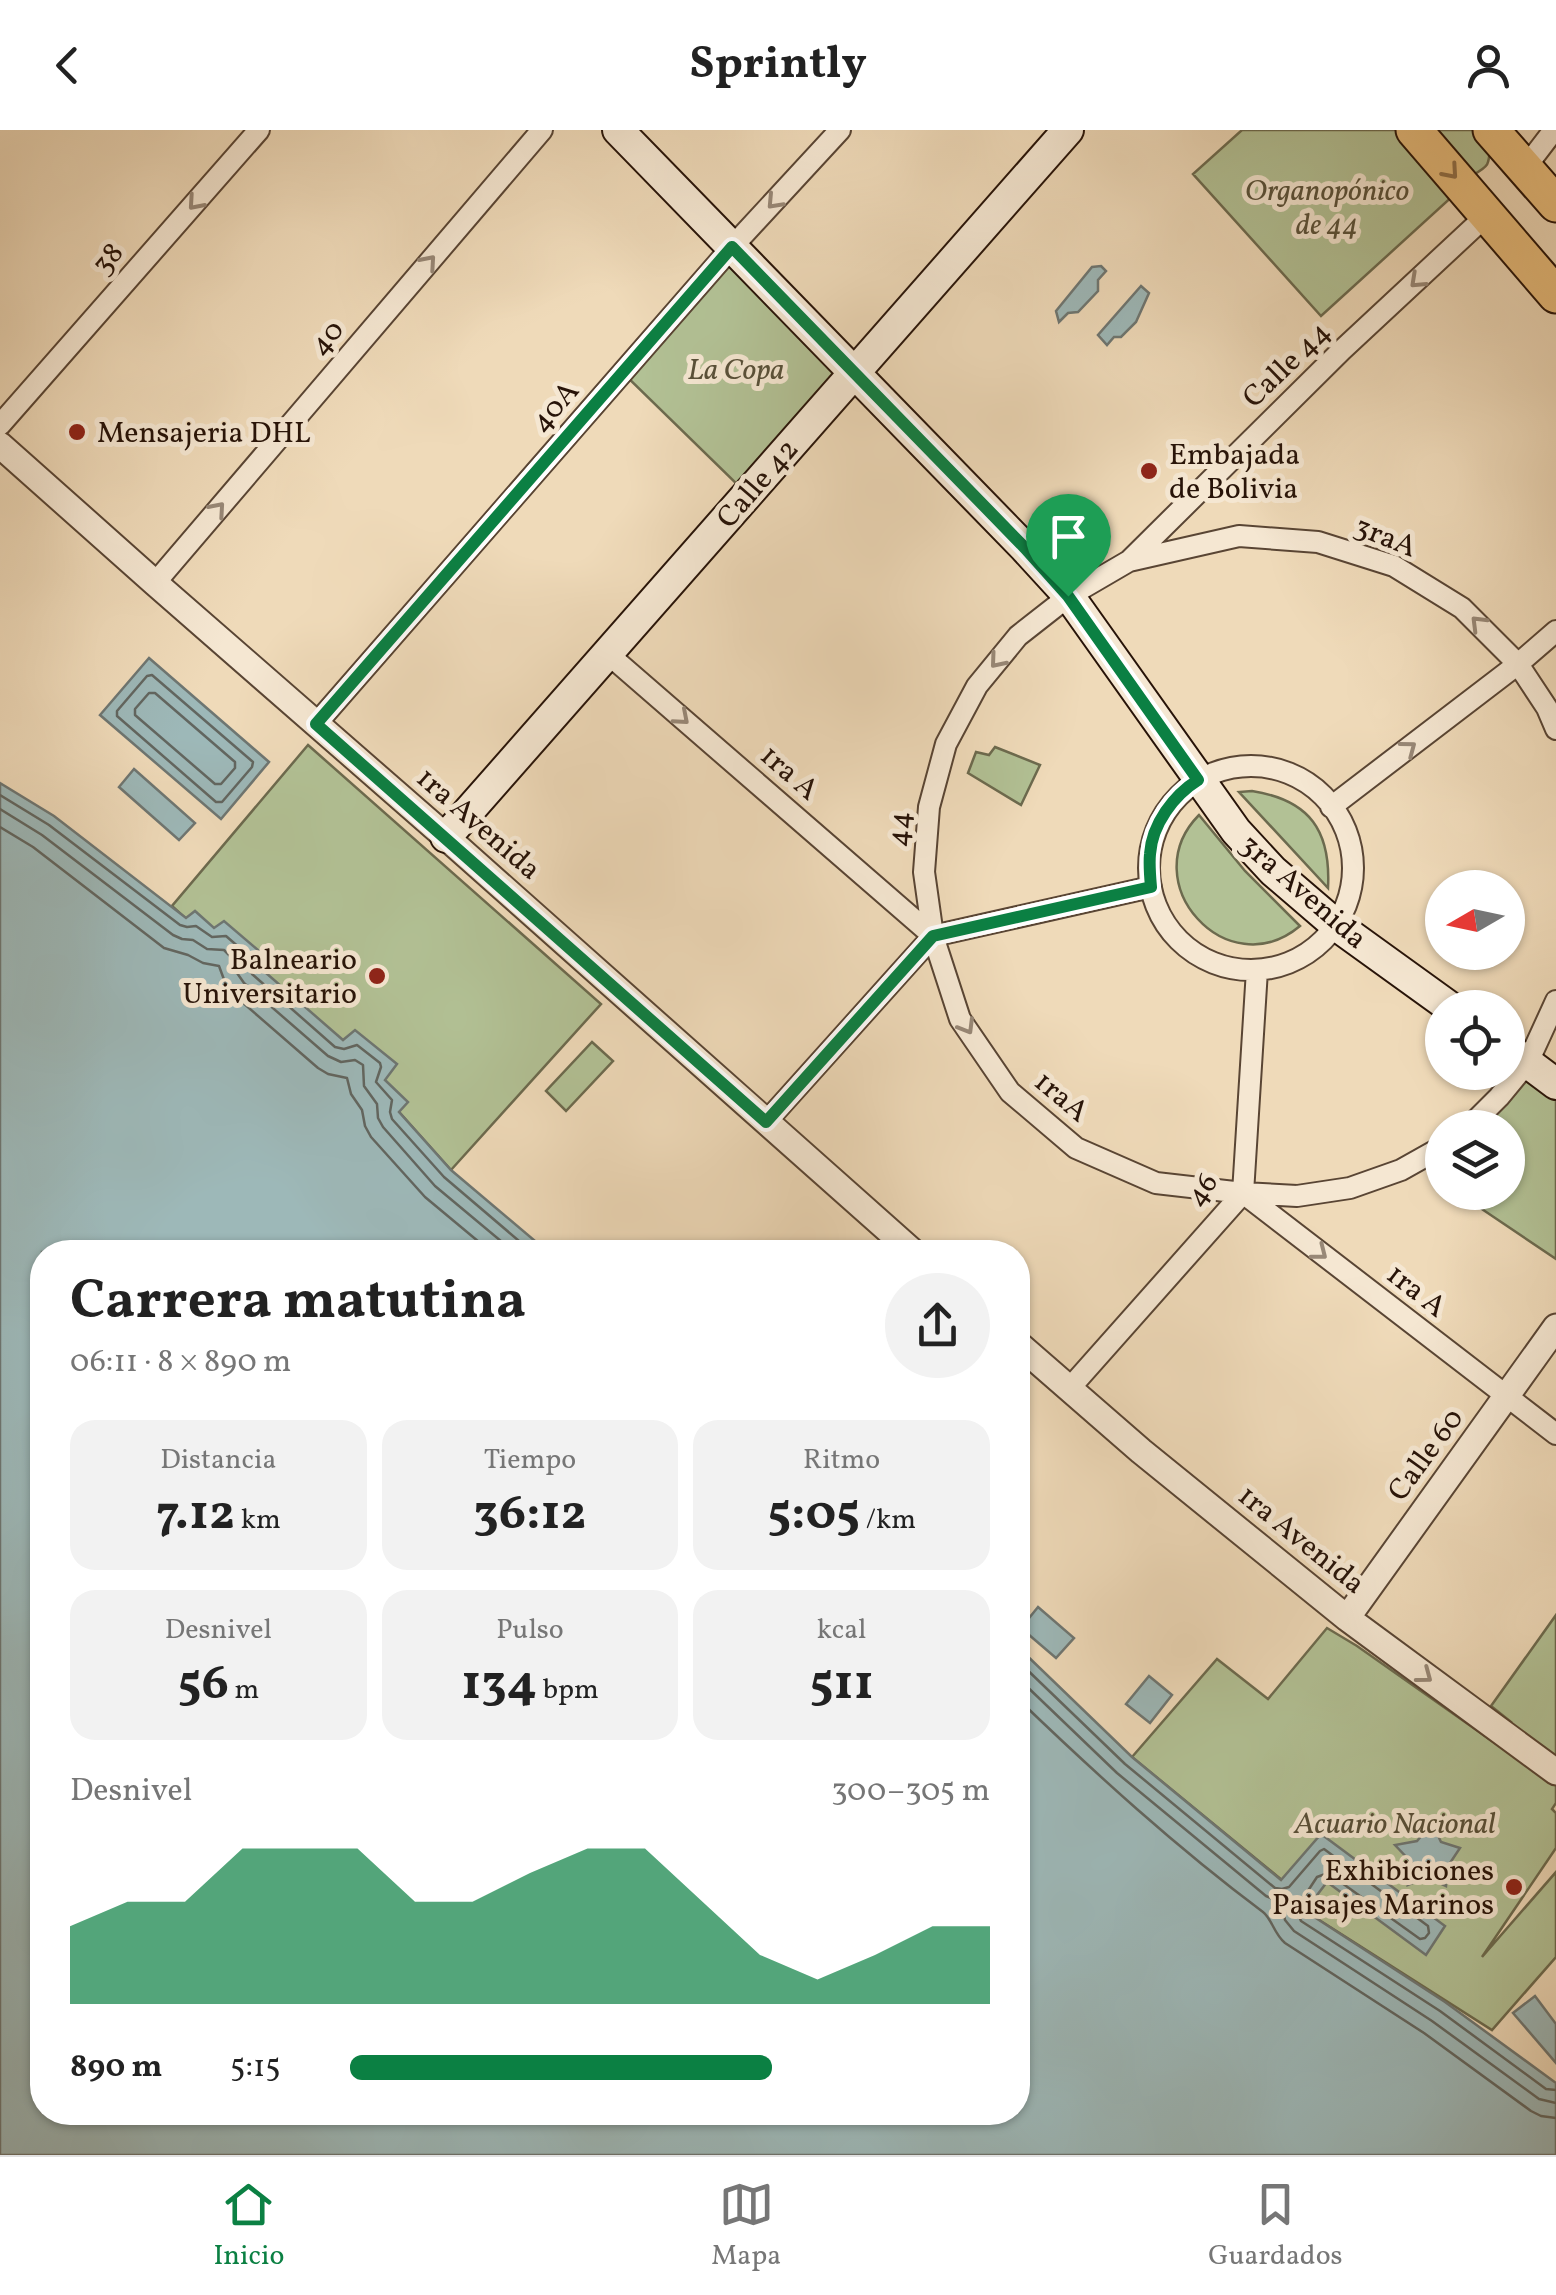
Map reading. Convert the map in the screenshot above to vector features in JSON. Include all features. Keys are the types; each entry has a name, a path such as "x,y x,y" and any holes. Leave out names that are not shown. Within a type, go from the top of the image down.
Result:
{"highway":[{"path":"1414,130 1556,295"},
{"path":"1491,130 1556,204"}],"main road":[{"name":"3ra Avenida","path":"618,130 999,520 1068,596 1236,831 1274,871 1336,925 1426,990"},
{"name":"Calle 42","path":"446,837 1068,130"},
{"path":"1525,1060 1556,1084"}],"street":[{"name":"38","path":"0,425 259,130"},
{"name":"40","path":"155,583 542,130"},
{"name":"40A","path":"316,724 732,247 840,130"},
{"path":"1525,168 1554,130"},
{"name":"Calle 44","path":"1129,561 1342,350 1488,214"},
{"name":"1ra Avenida","path":"0,445 899,1240"},
{"name":"3raA","path":"1129,561 1240,536 1318,542 1394,566 1462,608 1518,664 1556,729"},
{"name":"44","path":"933,936 924,872 928,807 946,744 976,686 1018,636 1068,596 1129,561"},
{"path":"1332,807 1556,631"},
{"name":"1ra A","path":"608,654 933,936"},
{"path":"1244,766 1271,767 1296,776 1332,807 1348,838 1350,891 1336,925 1306,954 1283,965 1258,970 1207,960 1185,946 1167,927 1151,887 1150,851 1158,825 1172,802 1198,780 1217,771 1244,766"},
{"path":"766,1122 933,936 1151,887"},
{"name":"1raA","path":"933,936 960,1019 1010,1092 1076,1148 1156,1183 1296,1196 1350,1188 1401,1170 1425,1157"},
{"name":"46","path":"1069,1389 1242,1193 1258,970"},
{"path":"1525,1045 1556,1001"},
{"path":"1485,1110 1502,1090"},
{"name":"1ra A","path":"1242,1193 1556,1434"},
{"name":"Calle 60","path":"1348,1618 1556,1327"},
{"name":"1ra Avenida","path":"1030,1355 1141,1451 1348,1618 1556,1772"}],"green space":[{"name":"Organopónico de 44","path":"1242,130 1397,130 1455,194 1321,316 1193,174"},
{"path":"1426,130 1475,130 1490,147 1487,164 1473,175"},
{"name":"La Copa","path":"732,247 854,373 747,494 623,373"},
{"name":"Balneario Universitario","path":"308,745 601,1004 451,1170 399,1112 172,906"},
{"path":"995,747 1040,765 1021,805 968,773 976,752 989,755"},
{"path":"1252,791 1289,802 1313,821 1326,850 1328,888 1239,792"},
{"path":"1199,815 1245,871 1300,926 1272,941 1244,944 1219,935 1197,919 1183,896 1177,869 1181,842"},
{"path":"592,1042 613,1061 566,1111 546,1091"},
{"path":"1528,1062 1556,1084 1556,1259 1483,1210 1525,1210 1525,1110 1484,1110 1502,1090 1525,1090"},
{"name":"Acuario Nacional","path":"1556,1615 1556,1803 1552,1809 1556,1813 1556,1848 1482,1957 1556,1872 1556,1957 1492,2030 1305,1911 1282,1880 1132,1757 1217,1659 1268,1699 1327,1628 1495,1743 1511,1722 1491,1706"}],"water":[{"path":"1101,266 1106,271 1098,280 1098,291 1078,312 1068,313 1059,322 1056,311 1092,267"},
{"path":"1141,286 1149,293 1136,322 1107,345 1098,335"},
{"path":"149,658 269,762 221,819 100,715"},
{"path":"134,769 195,823 179,840 119,787"},
{"path":"0,783 54,816 186,918 195,911 214,928 224,921 265,956 258,966 343,1040 355,1030 397,1064 385,1080 408,1102 399,1112 451,1170 534,1240 30,1240 30,2125 1030,2125 1030,1659 1132,1757 1281,1880 1321,1834 1445,1926 1426,1955 1327,1882 1305,1911 1445,2002 1556,2083 1556,2155 0,2155"},
{"path":"1038,1607 1074,1638 1056,1658 1030,1636 1030,1617"},
{"path":"1149,1676 1172,1695 1150,1723 1126,1704"},
{"path":"1432,1823 1441,1842 1460,1848 1448,1866 1446,1886 1427,1877 1408,1885 1413,1864 1395,1845 1417,1841"},
{"path":"1535,1996 1556,2024 1556,2063 1513,2013"}],"place":[{"name":"Mensajeria DHL","path":"77,432"},
{"name":"Embajada de Bolivia","path":"1149,471"},
{"name":"Balneario Universitario","path":"377,976"},
{"name":"Exhibiciones Paisajes Marinos","path":"1514,1887"}],"route":[{"path":"732,247 1068,596 1198,780 1172,802 1158,825 1150,851 1151,887 933,936 766,1122 316,724 732,247"}]}
